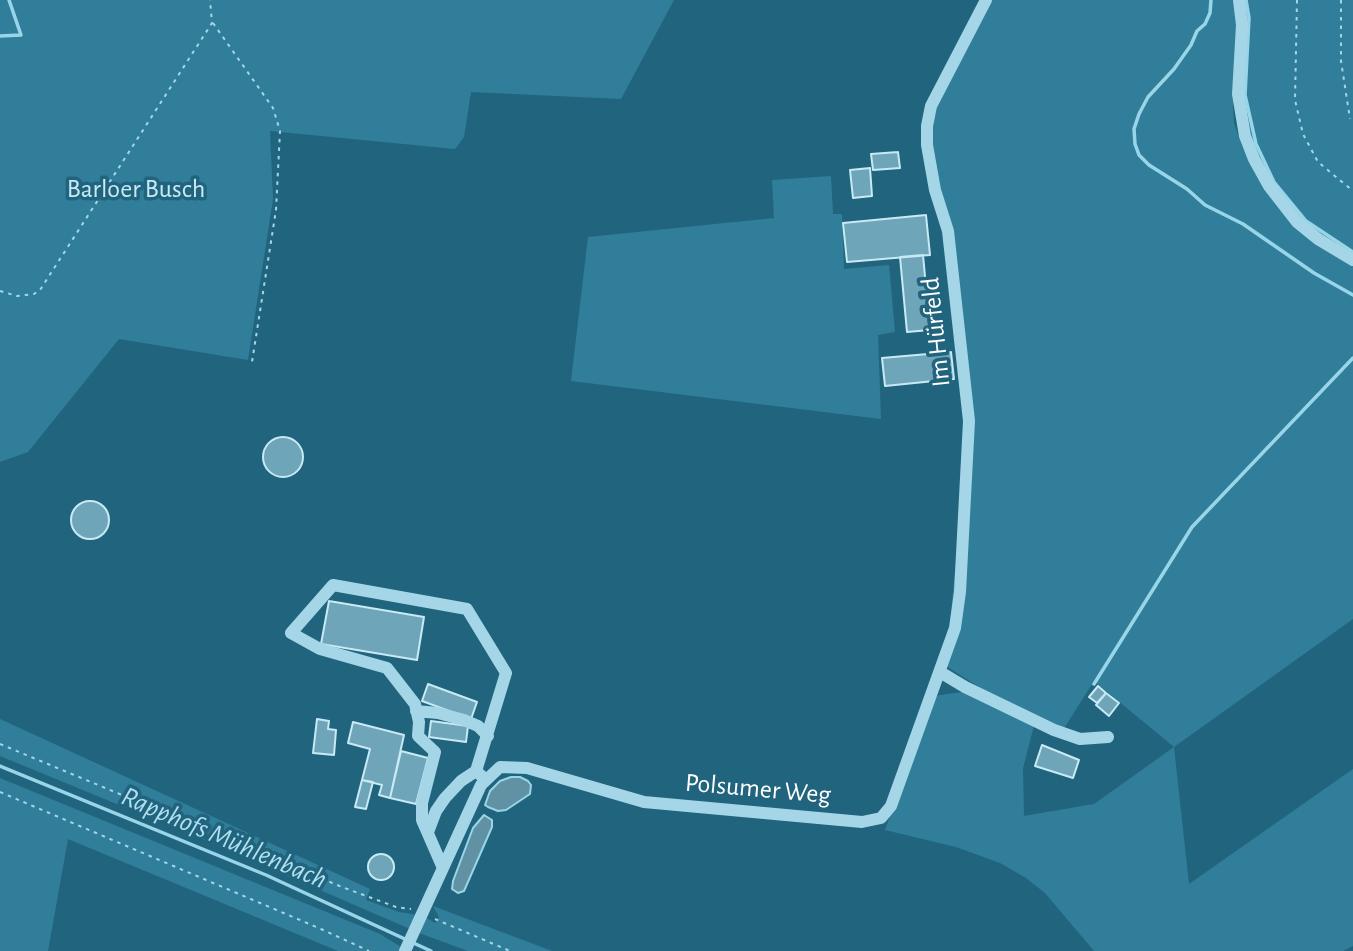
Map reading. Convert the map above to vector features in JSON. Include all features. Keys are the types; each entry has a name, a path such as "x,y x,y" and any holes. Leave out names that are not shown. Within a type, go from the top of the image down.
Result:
{"street":[{"name":"Im Hürfeld","path":"940,672 955,628 960,592 968,421 948,231 935,190 927,145 927,126 931,106 986,0"},
{"path":"1239,0 1242,25 1238,94 1245,136 1254,159 1269,186 1297,222 1318,239 1353,260"},
{"path":"428,832 436,811 445,798 461,781 476,771 506,673 467,609 333,585 291,634 320,649 387,668 415,704 419,722 418,736 435,752 422,803 422,820 443,868"},
{"path":"940,672 1054,730 1080,739 1108,737"},
{"name":"Polsumer Weg","path":"486,780 500,767 527,768 644,802 862,822 881,818 891,806 940,672"},
{"path":"416,711 464,720 478,726 488,736"},
{"path":"405,951 481,785 486,780 476,771"}],"path":[{"path":"210,0 212,23 273,108 280,131 276,209 252,362"},
{"path":"1297,0 1295,100 1303,134 1318,162 1353,191"},
{"path":"1340,0 1341,61 1350,119"},
{"path":"0,291 17,296 34,294 40,290 212,23"},
{"path":"0,744 342,887 396,907 422,913 510,951"},
{"path":"0,792 369,951"}],"green space":[{"name":"Barloer Busch","path":"0,0 674,0 621,99 471,92 464,137 455,149 270,131 273,199 248,360 119,339 28,452 0,462"},
{"path":"988,0 1236,0 1233,106 1234,123 1242,146 1261,181 1286,217 1353,264 1353,619 1174,747 1189,884 1353,769 1353,946 1343,951 1094,951 1045,893 1026,878 1000,863 956,847 885,830 933,696 987,692 946,666 970,410 933,170 931,115","holes":["1094,681 1174,747 1094,804 1024,816 1023,768 1036,718 1063,730"]},
{"path":"1243,0 1353,0 1353,255 1326,240 1302,221 1280,195 1258,158 1246,120 1242,89"},
{"path":"831,176 833,214 842,214 844,269 889,265 895,332 878,335 881,419 571,381 588,237 774,218 772,180"},
{"path":"0,719 370,889 366,900 399,912 417,915 410,929 0,756"},
{"path":"0,778 380,934 401,947 399,951 338,951 68,839 48,951 0,951"},
{"path":"433,906 552,951 468,951 419,933 425,917 435,923 439,917"}],"shaded area":[{"path":"511,777 528,781 531,785 530,794 506,810 498,811 485,805 490,791 500,781"},
{"path":"484,815 492,820 492,827 464,891 458,893 452,889 453,881 473,828"}],"building":[{"path":"898,152 900,168 873,170 871,154"},
{"path":"870,168 872,196 853,198 850,170"},
{"path":"926,215 930,255 847,262 843,223"},
{"path":"923,255 930,330 907,332 900,257"},
{"path":"951,352 954,379 885,386 882,358"},
{"path":"283,437 297,443 303,457 297,471 283,477 269,471 263,457 269,443"},
{"path":"90,501 103,507 109,520 103,533 90,539 77,533 71,520 77,507"},
{"path":"329,601 424,617 417,660 321,644"},
{"path":"428,684 477,702 471,719 422,701"},
{"path":"1098,686 1106,693 1097,703 1089,697"},
{"path":"1106,693 1119,703 1109,716 1096,705"},
{"path":"317,719 329,721 328,729 336,730 334,755 313,753"},
{"path":"431,721 468,726 466,742 429,737"},
{"path":"353,722 404,735 390,798 379,795 382,785 362,780 370,749 348,743"},
{"path":"1042,745 1079,760 1073,778 1035,766"},
{"path":"401,751 428,758 416,804 390,798"},
{"path":"362,780 373,782 366,809 355,807"},
{"path":"381,854 390,858 394,867 390,876 381,880 372,876 368,867 372,858"}],"waterway":[{"path":"0,36 21,35 9,0"},
{"path":"1211,0 1210,13 1205,24 1197,31 1191,45 1174,69 1148,97 1139,114 1134,129 1139,155 1205,205 1243,224 1314,273 1353,295"},
{"path":"1246,0 1249,18 1245,95 1256,144 1274,182 1306,221 1353,252"},
{"path":"1094,684 1192,527 1353,358"},
{"name":"Rapphofs Mühlenbach","path":"0,766 266,875 431,951"}]}
